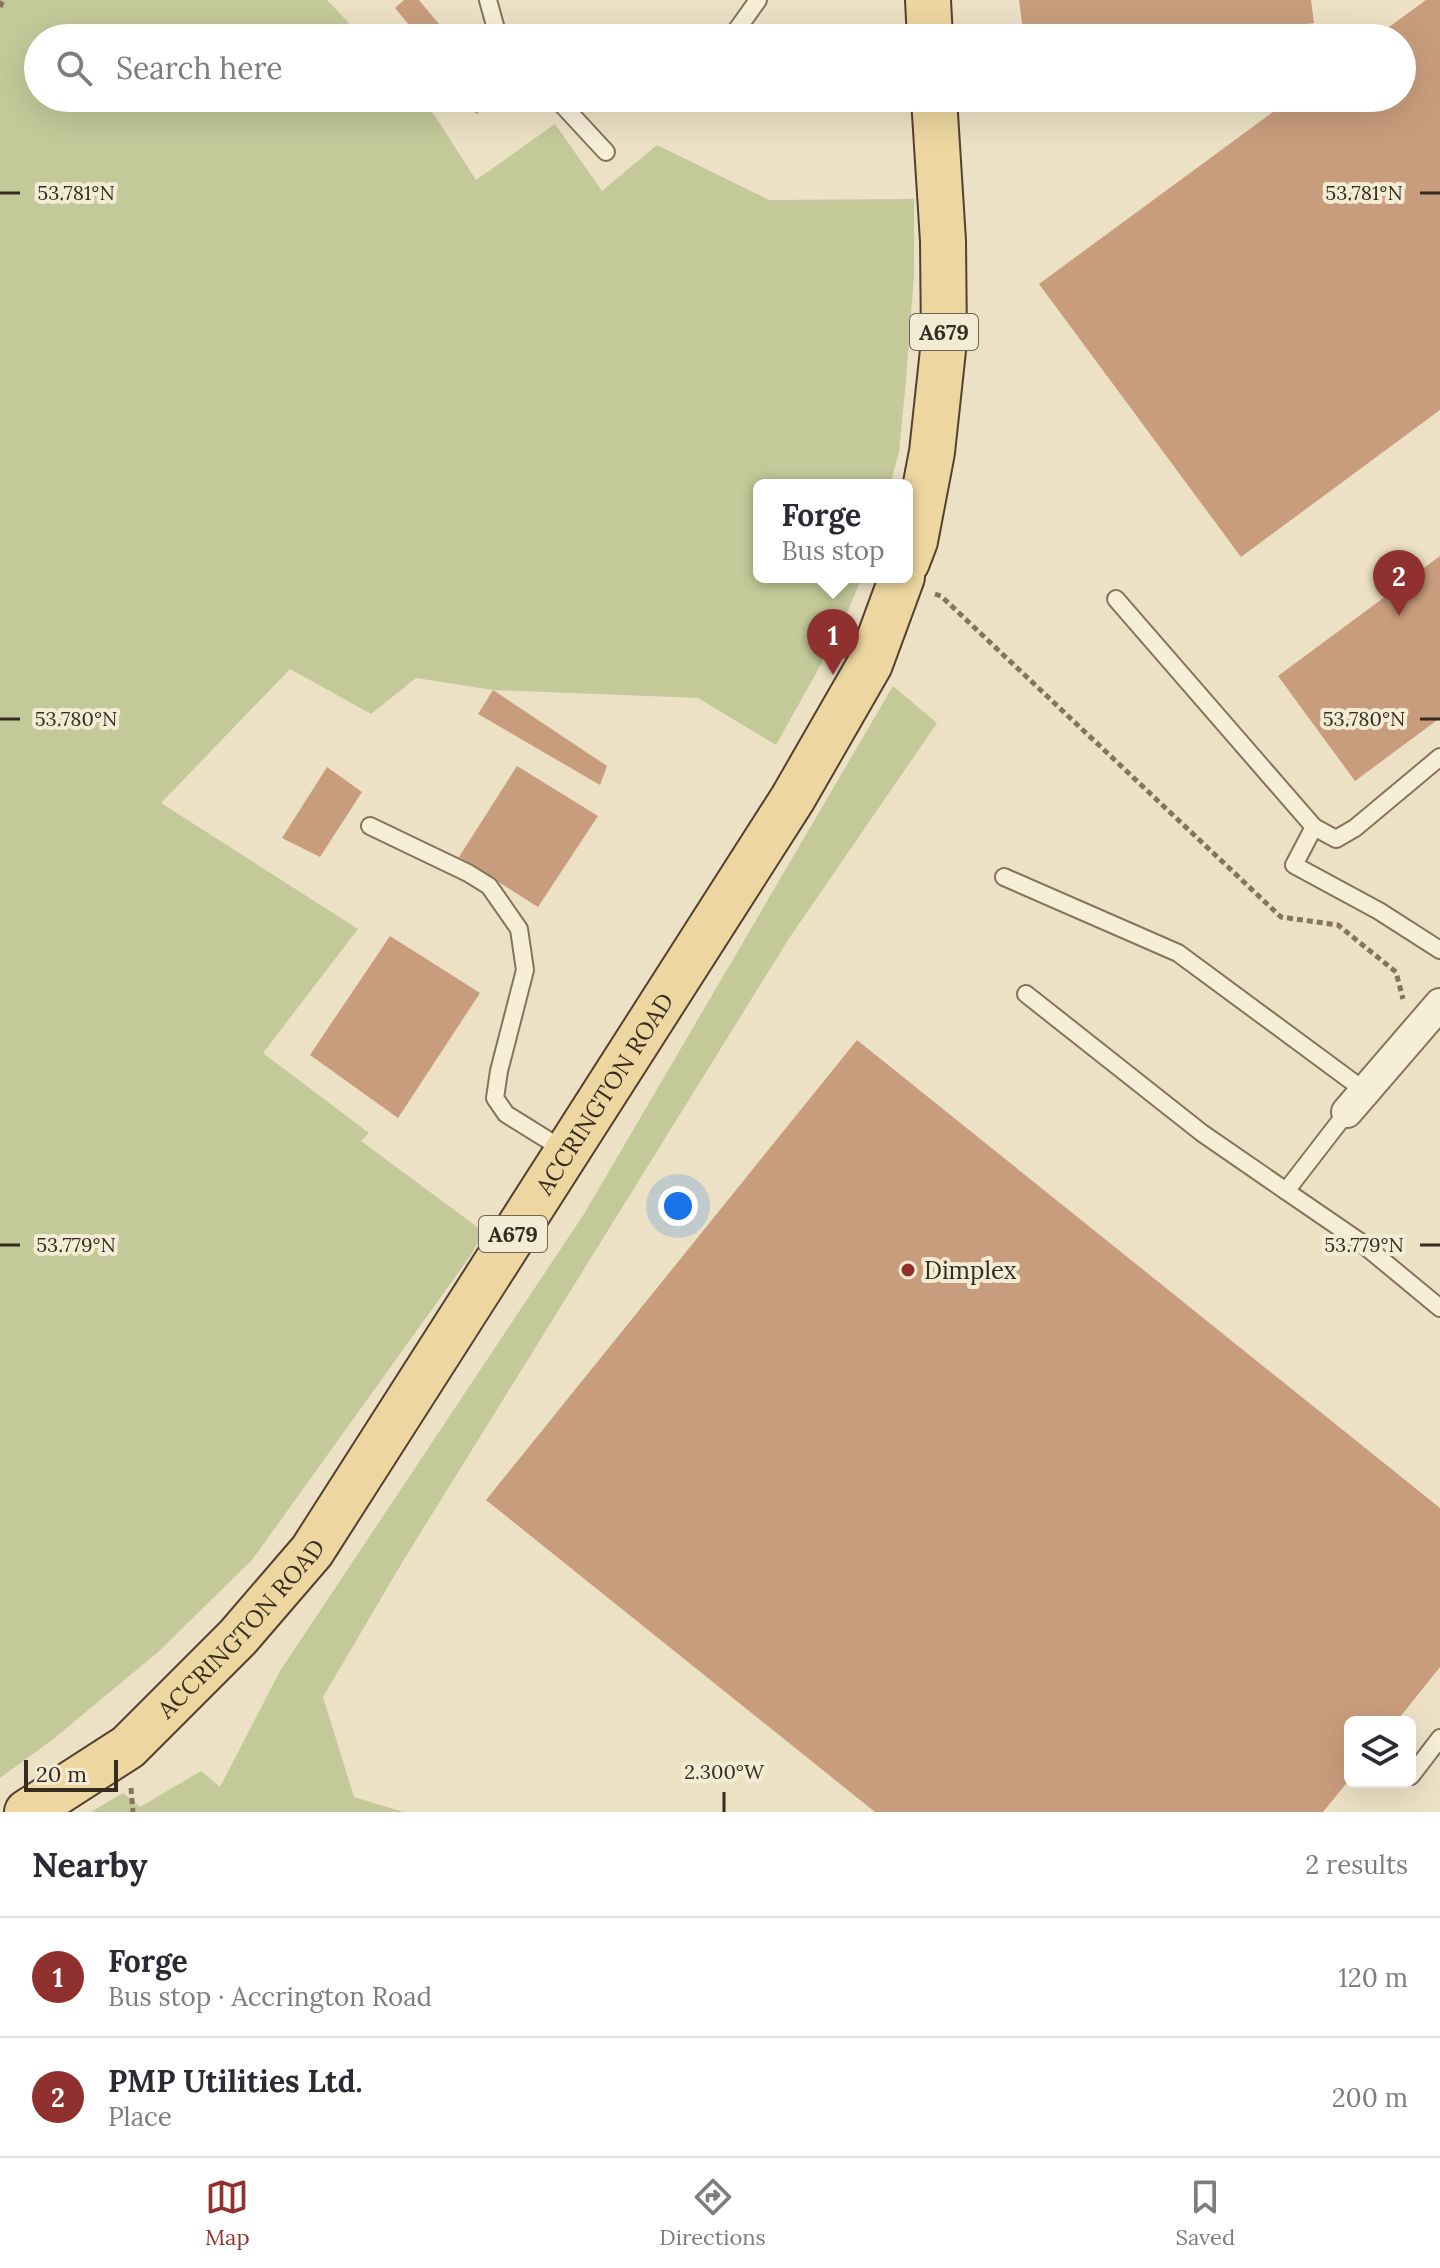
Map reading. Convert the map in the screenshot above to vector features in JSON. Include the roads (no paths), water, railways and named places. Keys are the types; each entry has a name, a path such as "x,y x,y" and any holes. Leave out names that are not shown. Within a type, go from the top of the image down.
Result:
{"main road":[{"path":"928,0 929,24"},
{"name":"ACCRINGTON ROAD","path":"913,546 932,452 944,341 943,241 935,112"},
{"name":"ACCRINGTON ROAD","path":"27,1812 128,1747 238,1637 312,1551 793,798 870,664 900,583"}],"street":[{"path":"1356,1101 1440,1004"}],"lane":[{"path":"488,0 495,24"},
{"path":"741,24 758,0"},
{"path":"569,112 606,152"},
{"path":"1116,599 1314,827 1336,839 1355,828 1440,757"},
{"path":"370,826 489,886 519,929 525,970 495,1098 506,1114 566,1151"},
{"path":"1314,827 1294,865 1379,911 1440,950"},
{"path":"1004,877 1178,953 1356,1101 1286,1191"},
{"path":"1026,994 1202,1133 1359,1241 1440,1308"},
{"path":"1416,1769 1440,1738"}],"place":[{"name":"PMP Utilities Ltd.","path":"1399,616"},
{"name":"Forge","path":"833,675"},
{"name":"Dimplex","path":"908,1270"}]}
